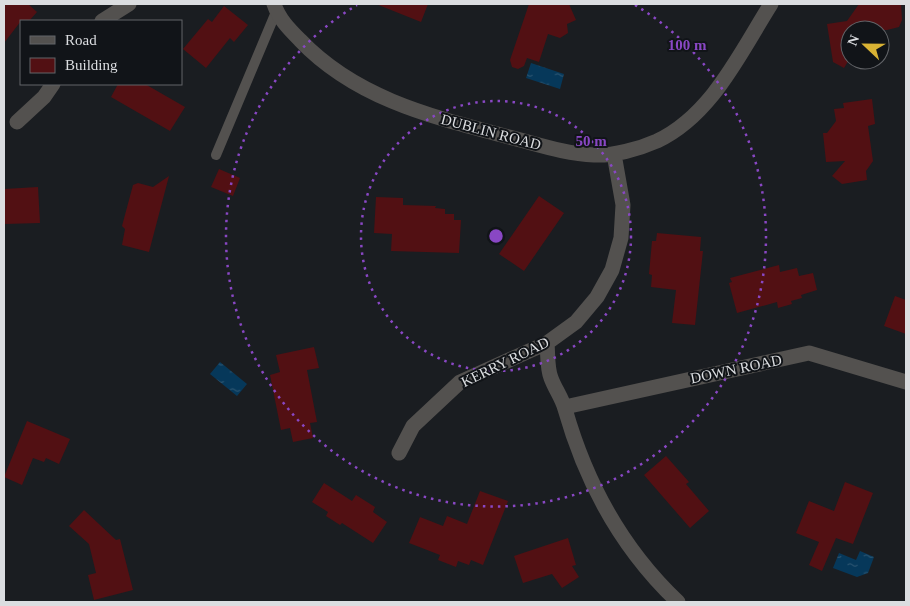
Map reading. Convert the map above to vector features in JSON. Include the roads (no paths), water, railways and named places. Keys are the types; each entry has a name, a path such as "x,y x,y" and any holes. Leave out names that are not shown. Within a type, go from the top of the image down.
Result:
{"street":[{"path":"104,20 129,4"},
{"name":"DUBLIN ROAD","path":"275,8 308,49 338,73 382,99 422,114 563,151 595,156 614,154 656,142 680,127 703,107 723,81 771,4"},
{"path":"17,122 44,97 52,85"},
{"name":"KERRY ROAD","path":"399,453 413,426 460,382 547,344 576,322 597,297 612,270 621,238 623,206 614,154"},
{"path":"547,344 550,376 565,407 584,466 605,509 631,549 678,602"},
{"name":"DOWN ROAD","path":"565,407 809,353 906,382"}],"lane":[{"path":"216,155 275,8"}],"water":[{"path":"531,63 564,74 560,89 526,78"},
{"path":"220,362 247,384 237,396 210,374"},
{"path":"860,551 874,557 868,573 857,577 833,568 839,553 856,560"}]}
